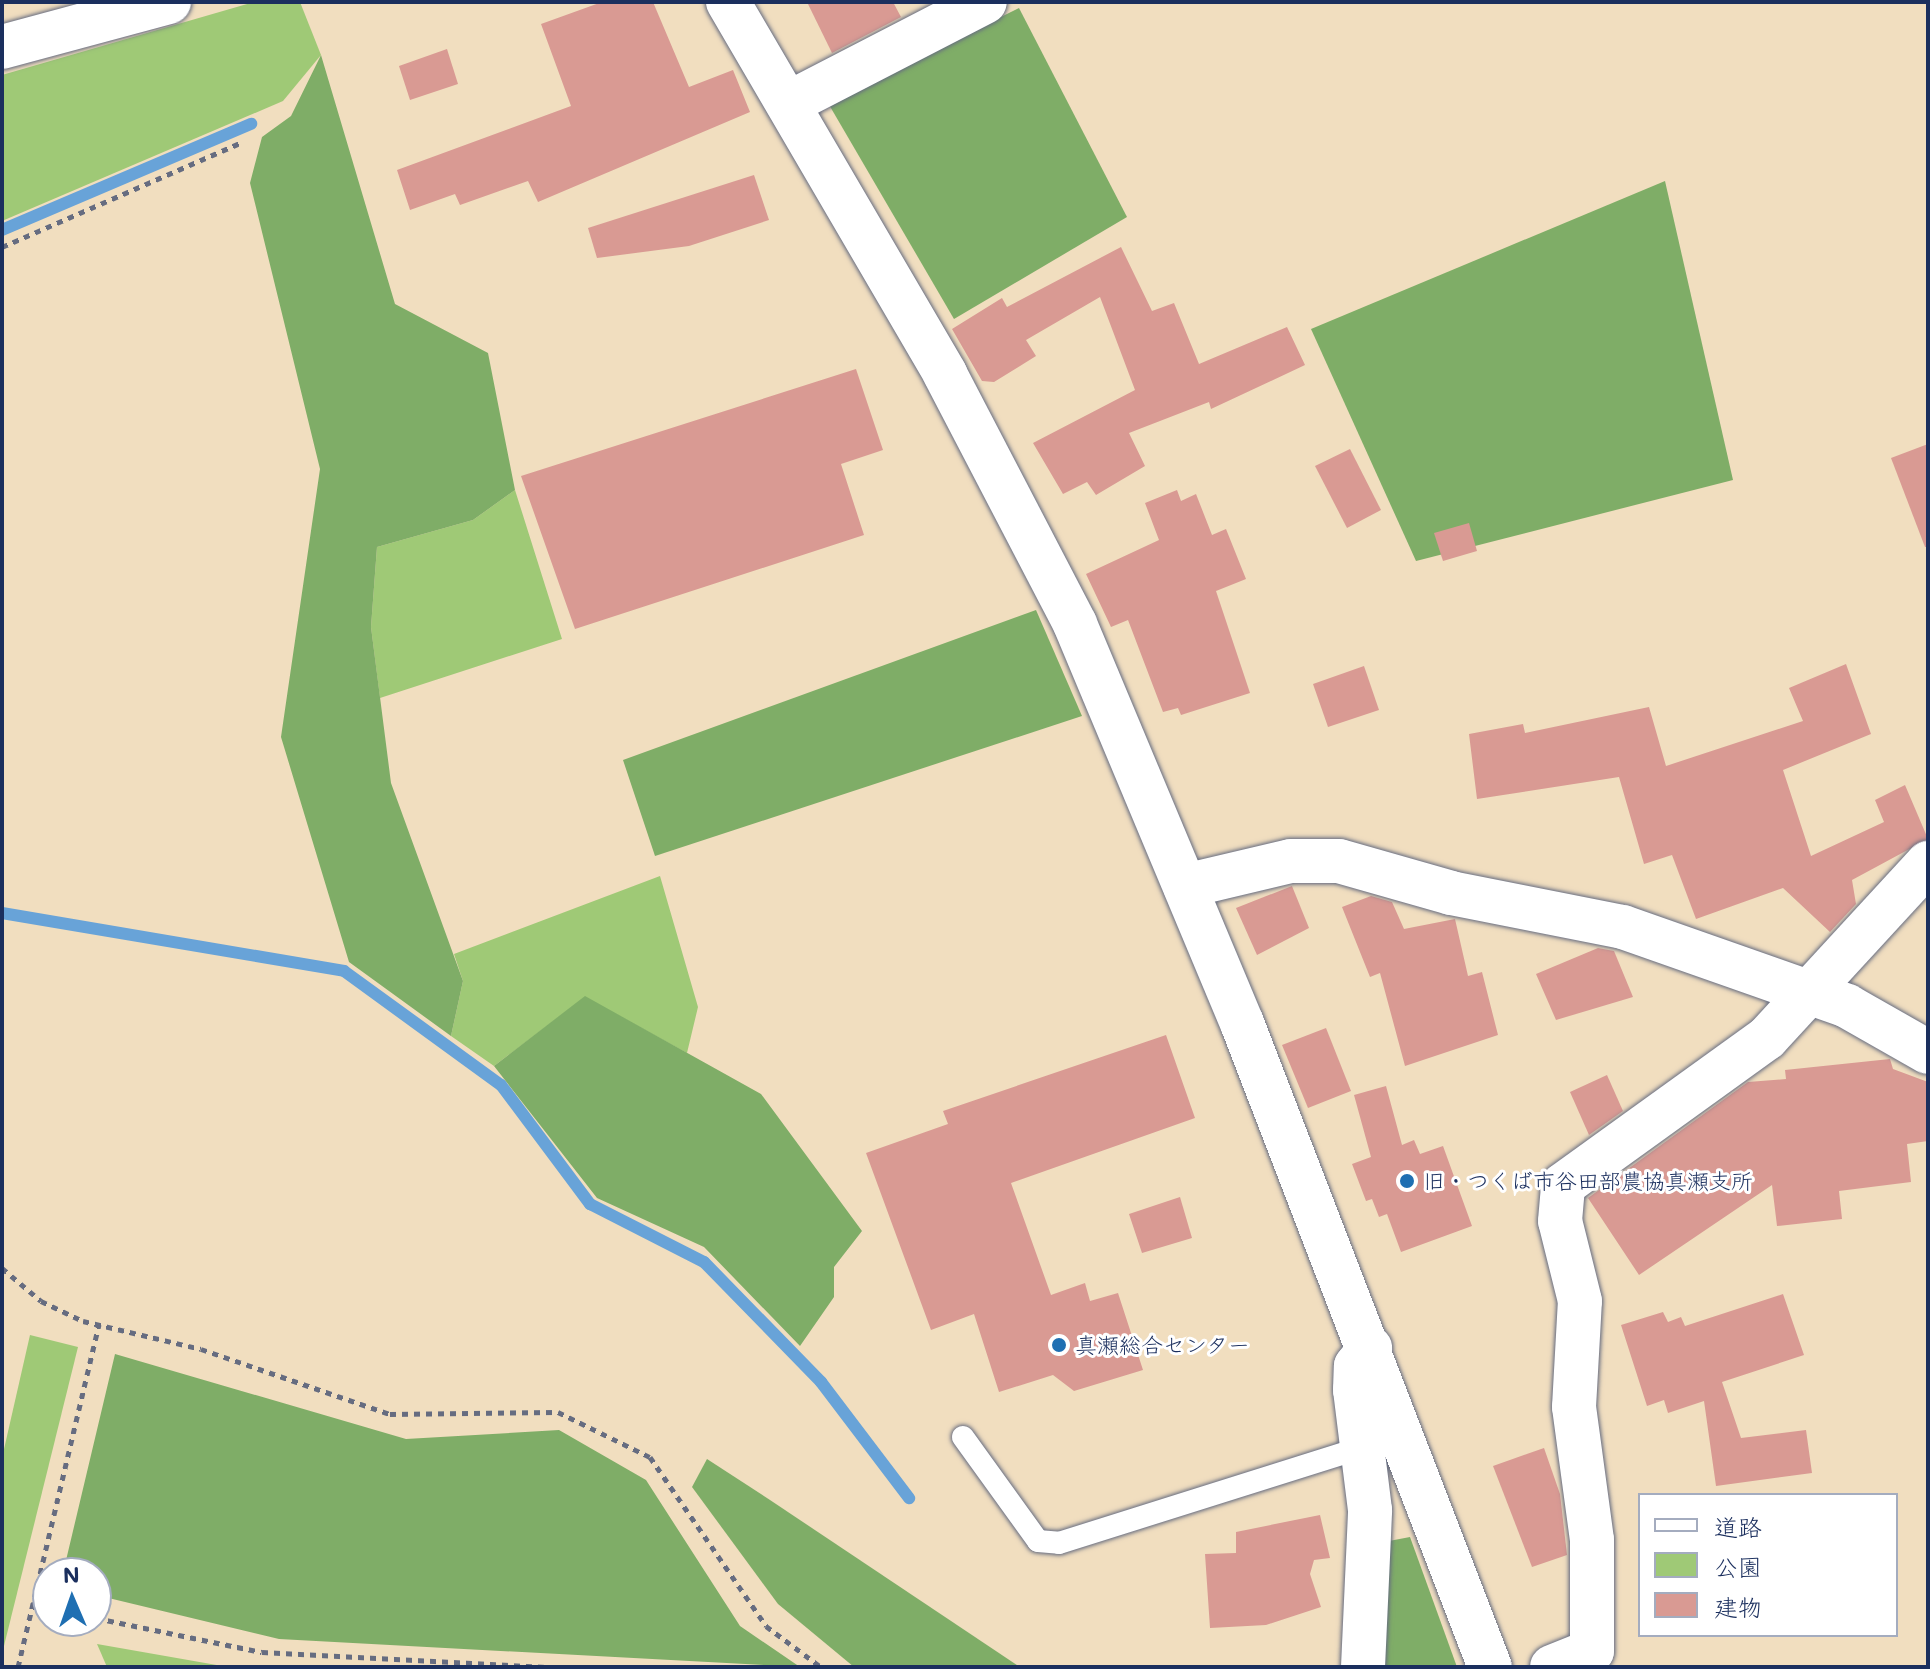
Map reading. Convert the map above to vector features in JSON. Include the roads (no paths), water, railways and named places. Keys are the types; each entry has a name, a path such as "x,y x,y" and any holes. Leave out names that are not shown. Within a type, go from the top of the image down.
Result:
{"street":[{"path":"2,47 169,2"},
{"path":"728,2 791,102 1020,510 1185,886 1370,1348 1490,1667"},
{"path":"791,102 985,2"},
{"path":"1185,886 1291,861 1339,861 1451,893 1623,927 1812,995 1887,1026 1928,1052"},
{"path":"1552,1667 1592,1651 1592,1540 1574,1407 1580,1301 1560,1194 1574,1175 1716,1079 1812,995 1829,964 1928,863"},
{"path":"1363,1667 1366,1446 1355,1390 1356,1366 1370,1348"}],"lane":[{"path":"963,1437 1038,1541 1059,1543 1366,1446"}],"waterway":[{"path":"2,230 251,124"},
{"path":"2,913 344,971 501,1085 590,1204 704,1262 821,1382 909,1498"}],"place":[{"name":"旧・つくば市谷田部農協真瀬支所","path":"1407,1181"},
{"name":"真瀬総合センター","path":"1059,1345"}]}
